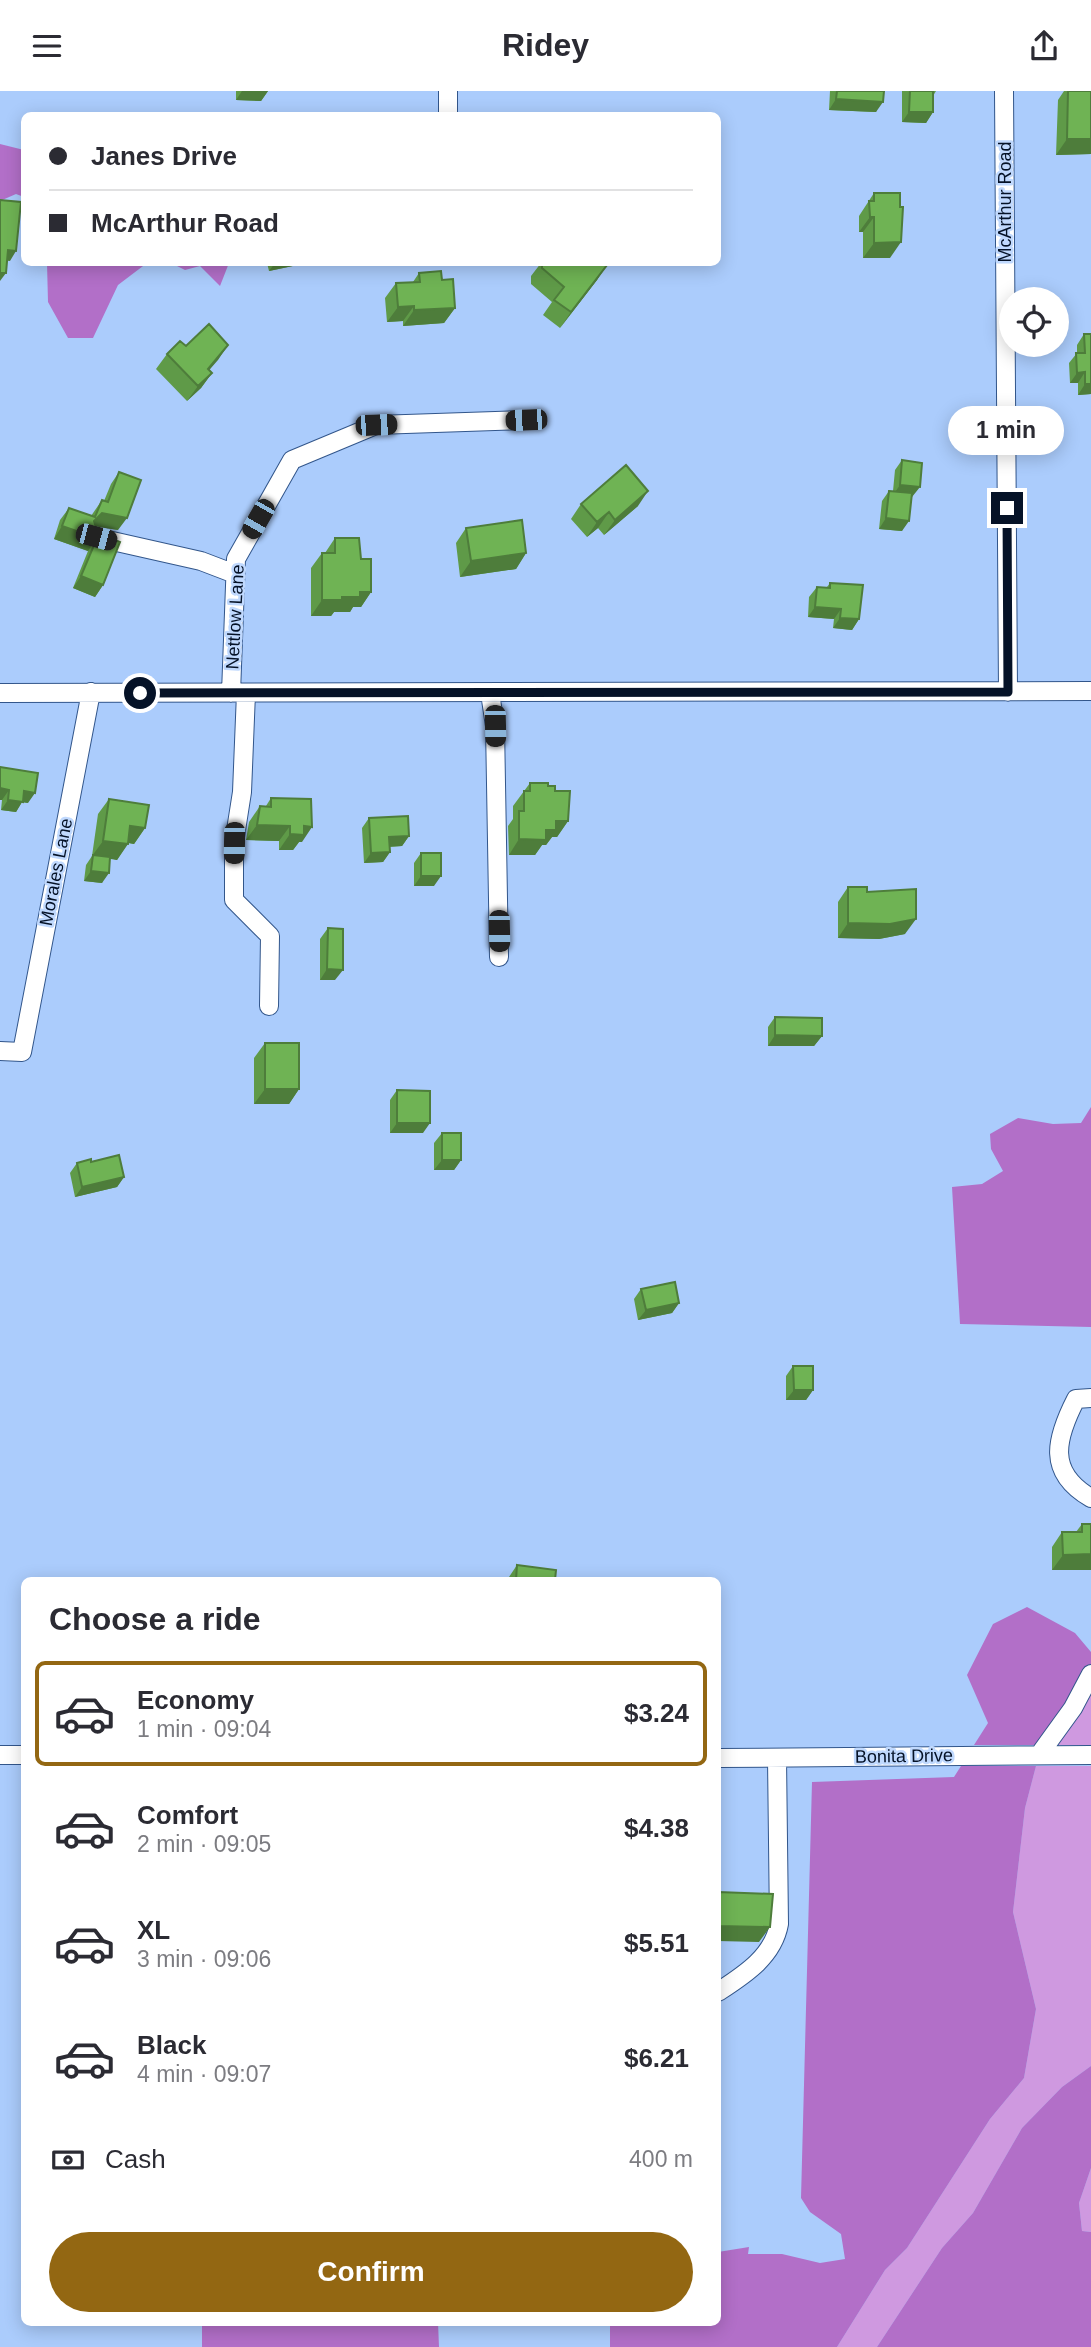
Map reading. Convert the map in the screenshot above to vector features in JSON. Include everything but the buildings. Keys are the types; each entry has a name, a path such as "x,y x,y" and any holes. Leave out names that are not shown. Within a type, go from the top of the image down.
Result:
{"street":[{"path":"448,91 448,112"},
{"name":"McArthur Road","path":"1004,91 1008,692"},
{"name":"Nettlow Lane","path":"269,1006 270,936 234,900 234,843 242,792 236,559 292,460 376,425 526,420"},
{"path":"96,537 201,561 235,574"},
{"path":"0,693 1091,691"},
{"name":"Morales Lane","path":"0,1051 22,1052 91,692"},
{"path":"490,693 495,726 499,957"},
{"path":"1091,1398 1076,1399 1060,1431 1060,1464 1078,1491 1091,1498"},
{"path":"1039,1755 1073,1708 1091,1674"},
{"path":"0,1755 21,1755"},
{"name":"Bonita Drive","path":"721,1758 1091,1755"},
{"path":"721,1990 743,1976 770,1950 776,1938 779,1924 777,1758"}],"shaded area":[{"path":"0,144 21,149 21,196 16,194 0,201"},
{"path":"47,266 143,266 118,285 93,338 68,338 48,302"},
{"path":"177,266 200,266 185,270"},
{"path":"200,266 228,266 220,286"},
{"path":"1091,1107 1091,1327 960,1324 952,1187 982,1184 1003,1171 991,1149 990,1134 1018,1118 1053,1124 1081,1123"},
{"path":"1027,1607 1075,1633 1091,1652 1091,1676 1048,1745 974,1745 988,1723 967,1675 993,1624"},
{"path":"1091,1676 1091,1745 1048,1745"},
{"path":"961,1766 1036,1766 1025,1808 1013,1912 1036,2009 1024,2078 990,2119 907,2248 885,2270 837,2347 610,2347 610,2326 721,2326 721,2252 749,2247 748,2254 782,2254 820,2263 845,2259 841,2234 810,2212 801,2198 812,1782 954,1777"},
{"path":"1036,1766 1091,1766 1091,2066 1062,2087 1022,2128 973,2213 942,2248 877,2347 837,2347 885,2270 907,2248 990,2119 1024,2078 1036,2009 1013,1912 1025,1808"},
{"path":"1091,2066 1091,2168 1079,2203 1082,2231 1091,2232 1091,2347 877,2347 942,2248 973,2213 1022,2128 1062,2087"},
{"path":"1091,2168 1091,2232 1082,2231 1079,2203"},
{"path":"202,2326 438,2326 439,2347 202,2347"}],"route":[{"path":"140,693 1008,692 1007,508"}]}
